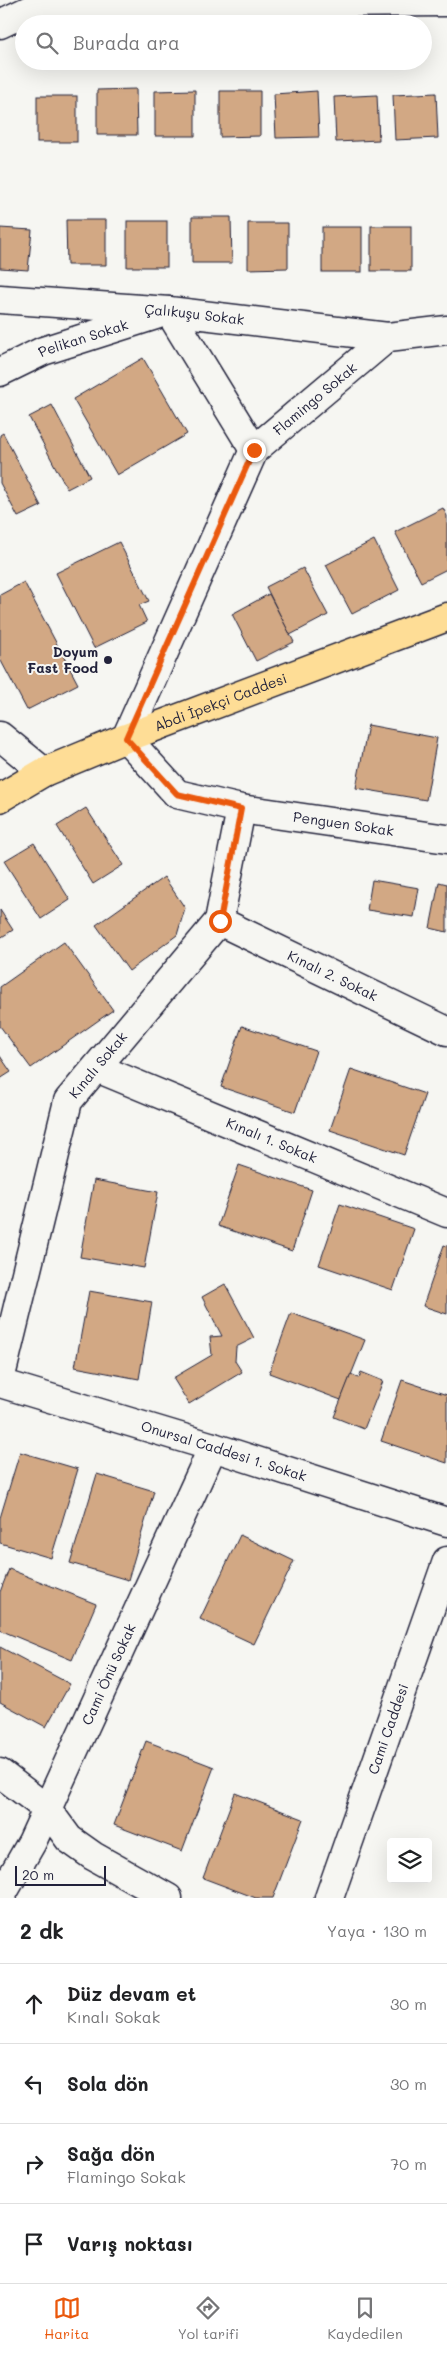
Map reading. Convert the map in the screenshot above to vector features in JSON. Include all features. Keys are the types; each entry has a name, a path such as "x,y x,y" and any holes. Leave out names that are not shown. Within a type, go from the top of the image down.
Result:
{"main road":[{"name":"Abdi İpekçi Caddesi","path":"0,798 44,772 126,738 447,617"}],"street":[{"path":"19,15 40,5 447,2"},
{"path":"0,24 15,17"},
{"name":"Çalıkuşu Sokak","path":"0,299 169,311 388,337"},
{"path":"169,311 254,450"},
{"name":"Pelikan Sokak","path":"0,372 43,351 169,311"},
{"path":"388,337 447,330"},
{"name":"Flamingo Sokak","path":"126,738 254,450 388,337"},
{"path":"0,736 44,772"},
{"name":"Penguen Sokak","path":"126,738 177,794 241,809 447,839"},
{"name":"Kınalı Sokak","path":"0,1381 68,1101 220,921 241,809"},
{"name":"Kınalı 2. Sokak","path":"220,921 447,1031"},
{"name":"Kınalı 1. Sokak","path":"97,1068 447,1213"},
{"name":"Onursal Caddesi 1. Sokak","path":"0,1381 447,1522"},
{"name":"Cami Önü Sokak","path":"0,1898 32,1842 48,1809 213,1448"},
{"name":"Cami Caddesi","path":"329,1898 447,1561"},
{"path":"0,1772 48,1809 69,1840 93,1856 168,1898"}],"building":[{"path":"136,89 137,135 97,135 97,90"},
{"path":"195,90 195,136 155,136 155,91"},
{"path":"220,91 260,91 260,136 220,137"},
{"path":"317,91 319,137 276,138 274,94"},
{"path":"436,93 438,138 395,140 393,95"},
{"path":"377,95 379,140 336,142 334,97"},
{"path":"37,96 77,96 77,142 37,142"},
{"path":"192,217 231,217 232,263 192,263"},
{"path":"66,220 106,220 106,265 67,265"},
{"path":"127,221 167,221 167,267 127,267"},
{"path":"248,223 288,223 288,268 248,269"},
{"path":"371,226 411,226 411,271 371,271"},
{"path":"322,227 362,227 362,272 322,272"},
{"path":"0,228 32,230 28,270 0,268"},
{"path":"143,358 187,434 117,475 73,399"},
{"path":"52,405 90,477 67,489 29,417"},
{"path":"3,433 41,506 18,517 0,483 0,435"},
{"path":"443,508 447,516 447,569 421,582 395,532"},
{"path":"374,540 399,590 352,614 326,565"},
{"path":"119,542 149,601 139,605 147,622 94,648 56,573"},
{"path":"303,568 328,615 290,635 266,587"},
{"path":"24,582 78,684 27,710 0,659 0,595"},
{"path":"269,594 294,642 256,661 232,614"},
{"path":"368,725 437,738 426,800 356,788"},
{"path":"86,808 123,865 93,884 57,826"},
{"path":"34,843 70,900 41,919 4,861"},
{"path":"164,877 185,908 177,935 129,971 96,925"},
{"path":"372,880 419,888 414,917 367,910"},
{"path":"439,882 447,884 447,932 430,928"},
{"path":"0,910 13,930 0,938"},
{"path":"64,942 113,1010 31,1068 0,1026 0,987"},
{"path":"242,1026 316,1051 295,1112 221,1087"},
{"path":"0,1056 11,1072 0,1079"},
{"path":"351,1069 425,1094 404,1155 330,1130"},
{"path":"239,1165 312,1190 292,1251 218,1226"},
{"path":"94,1180 158,1192 144,1268 80,1257"},
{"path":"340,1204 414,1229 393,1290 319,1265"},
{"path":"444,1245 447,1246 447,1314 423,1306"},
{"path":"225,1284 254,1338 236,1347 235,1361 242,1372 189,1404 173,1378 212,1355 210,1337 222,1336 202,1297"},
{"path":"89,1291 152,1302 139,1379 75,1367"},
{"path":"291,1313 365,1340 341,1400 269,1373"},
{"path":"361,1372 383,1381 364,1429 334,1417 351,1374 359,1378"},
{"path":"402,1380 447,1395 447,1463 381,1441"},
{"path":"20,1452 78,1469 51,1558 0,1543 0,1518"},
{"path":"97,1474 154,1491 128,1580 70,1563"},
{"path":"240,1535 294,1561 254,1644 200,1619"},
{"path":"9,1569 96,1604 72,1660 0,1630 0,1592"},
{"path":"0,1647 70,1684 46,1727 0,1702"},
{"path":"146,1741 214,1767 182,1851 114,1825"},
{"path":"235,1793 303,1819 273,1898 256,1898 203,1878"}],"place":[{"name":"Doyum Fast Food","path":"108,660"}],"route":[{"path":"220,921 241,809 177,794 126,738 254,450"}]}
